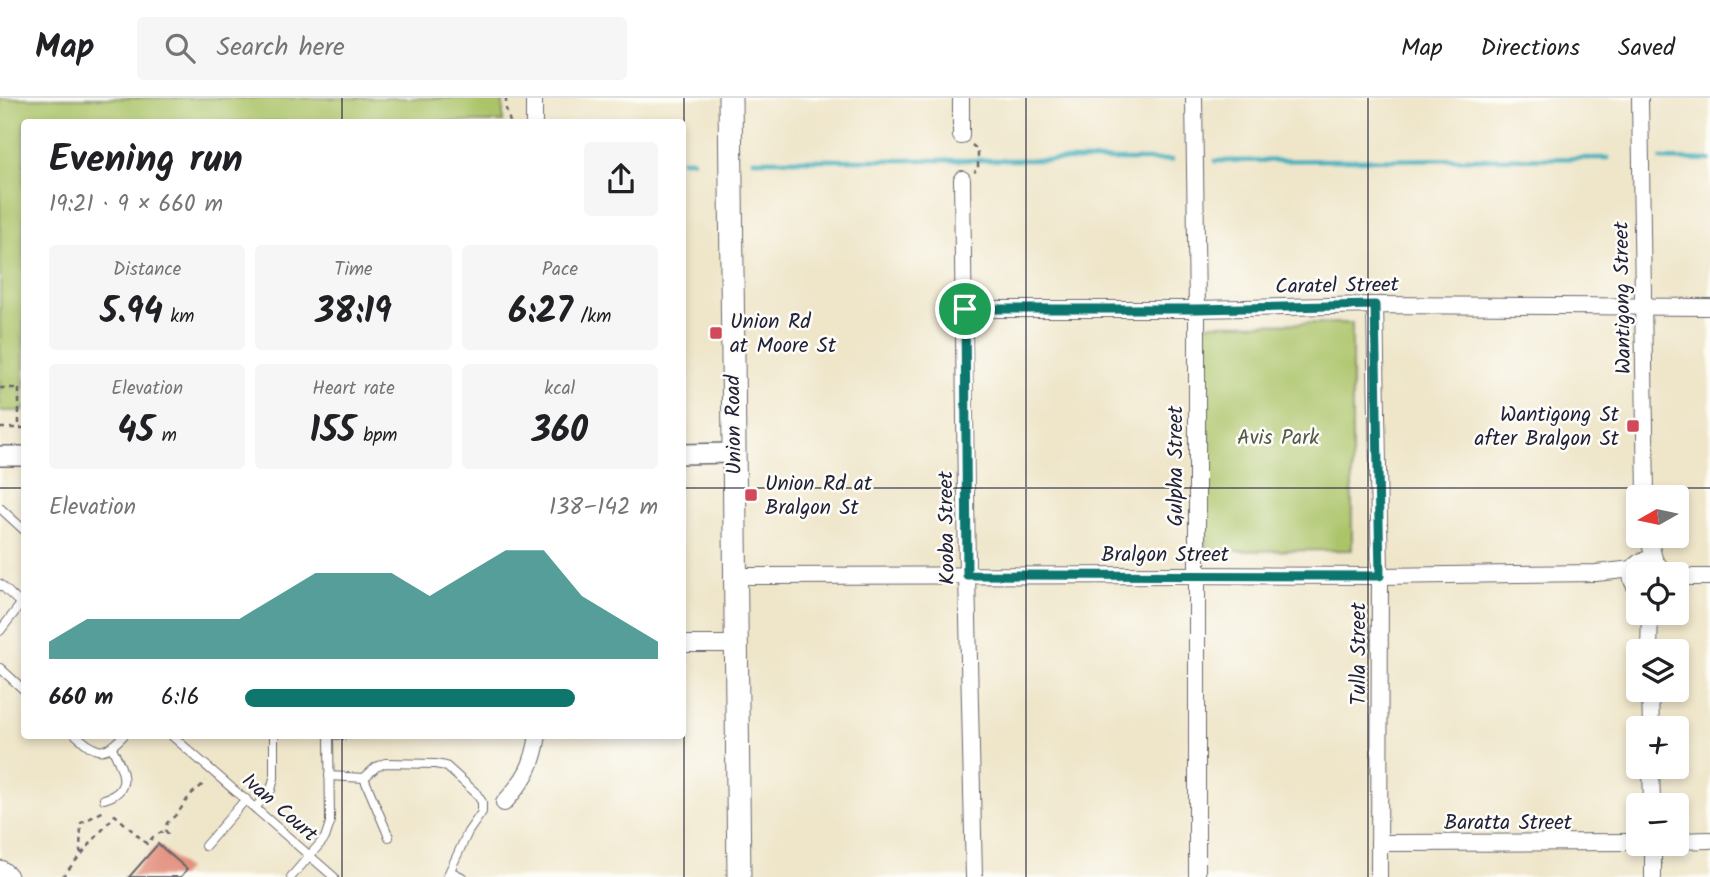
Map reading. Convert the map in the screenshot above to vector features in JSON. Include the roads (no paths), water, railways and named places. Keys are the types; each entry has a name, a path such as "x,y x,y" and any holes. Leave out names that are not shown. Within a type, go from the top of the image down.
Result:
{"main road":[{"name":"Union Road","path":"730,98 739,877"},
{"path":"0,872 6,877"}],"street":[{"path":"534,98 534,119"},
{"path":"961,98 961,136"},
{"name":"Gulpha Street","path":"1194,98 1197,309 1197,877"},
{"name":"Wantigong Street","path":"1640,98 1646,485"},
{"name":"Kooba Street","path":"962,179 974,877"},
{"name":"Caratel Street","path":"965,309 1197,309 1375,305 1710,307"},
{"name":"Tulla Street","path":"1375,305 1380,576 1379,877"},
{"path":"686,454 733,453"},
{"path":"0,456 21,456"},
{"name":"Bralgon Street","path":"735,576 1380,576 1626,573"},
{"name":"Bralgon Street","path":"1689,578 1710,577"},
{"path":"686,644 736,644"},
{"path":"503,803 527,774 534,758 537,739"},
{"path":"1689,841 1710,841"},
{"name":"Baratta Street","path":"1379,843 1626,842"},
{"path":"1653,856 1653,877"}],"lane":[{"path":"0,508 21,527"},
{"path":"0,584 21,604 0,631"},
{"path":"0,668 21,687"},
{"path":"81,739 99,751 112,747 120,739"},
{"name":"Ivan Court","path":"176,739 334,877"},
{"path":"255,808 271,790 274,778 274,739"},
{"path":"291,877 326,838 330,823 329,739"},
{"path":"104,799 115,794 124,782 122,768 112,747"},
{"path":"328,776 364,778 385,763 446,766 476,793 482,802 482,812 468,832 449,874 462,877"},
{"path":"364,778 389,837"},
{"path":"205,846 246,799"}],"waterway":[{"path":"1215,161 1608,158"},
{"path":"1661,159 1710,160"},
{"path":"686,160 693,160"},
{"path":"753,160 1172,160"}],"place":[{"name":"Union Rd at Moore St","path":"716,333"},
{"name":"Wantigong St after Bralgon St","path":"1633,426"},
{"name":"Union Rd at Bralgon St","path":"751,495"}],"park label":[{"name":"Avis Park","path":"1278,437"}]}
